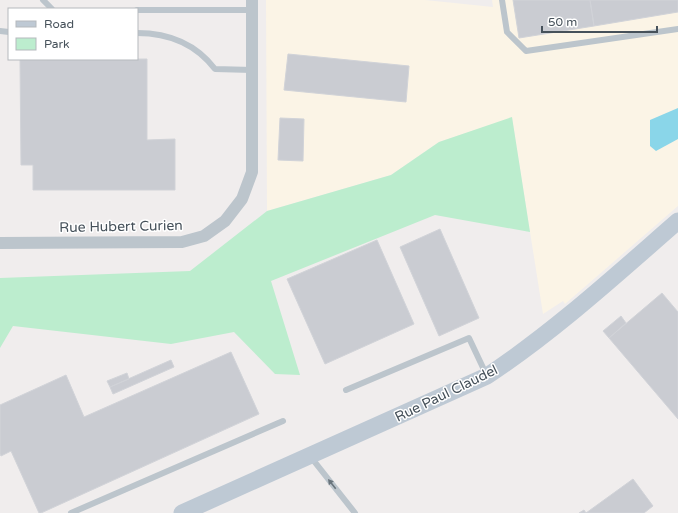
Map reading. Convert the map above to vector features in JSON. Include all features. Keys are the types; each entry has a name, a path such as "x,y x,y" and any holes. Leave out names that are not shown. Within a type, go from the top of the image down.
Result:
{"street":[{"name":"Rue Hubert Curien","path":"0,242 182,242 204,236 225,220 242,199 252,172 252,5"},
{"name":"Rue Paul Claudel","path":"182,513 486,376 519,355 547,334 678,221"}],"lane":[{"path":"43,0 51,8"},
{"path":"502,0 507,32 526,51 678,29"},
{"path":"138,10 252,5"},
{"path":"138,32 179,39 206,57 215,69 252,70"},
{"path":"346,390 470,338 486,376"},
{"path":"71,513 283,421"},
{"path":"310,456 355,513"}],"shaded area":[{"path":"266,0 425,0 493,7 492,0 678,0 678,206 565,304 563,301 543,314 512,118 439,142 391,175 267,211"}],"green space":[{"path":"512,117 530,232 435,215 271,281 300,375 275,374 234,332 171,344 13,326 0,348 0,278 190,271 267,211 391,175 439,142"}],"water":[{"path":"678,108 678,139 656,151 650,146 650,120"}],"building":[{"path":"513,0 590,0 594,26 519,38"},
{"path":"590,0 678,0 678,12 594,26"},
{"path":"288,54 409,66 406,102 284,90"},
{"path":"147,59 147,140 175,139 175,190 33,190 33,165 21,165 20,60"},
{"path":"280,118 304,119 303,161 278,160"},
{"path":"440,229 479,318 439,336 400,247"},
{"path":"377,240 414,324 325,364 287,279"},
{"path":"662,293 678,312 678,419 609,338"},
{"path":"621,316 626,323 609,338 603,331"},
{"path":"231,352 259,414 41,513 39,513 11,451 1,456 0,454 0,405 66,375 84,417"},
{"path":"171,360 174,367 113,394 110,387"},
{"path":"127,373 129,379 110,387 107,381"},
{"path":"633,479 653,506 644,513 586,513"},
{"path":"584,510 586,513 579,513"}]}
